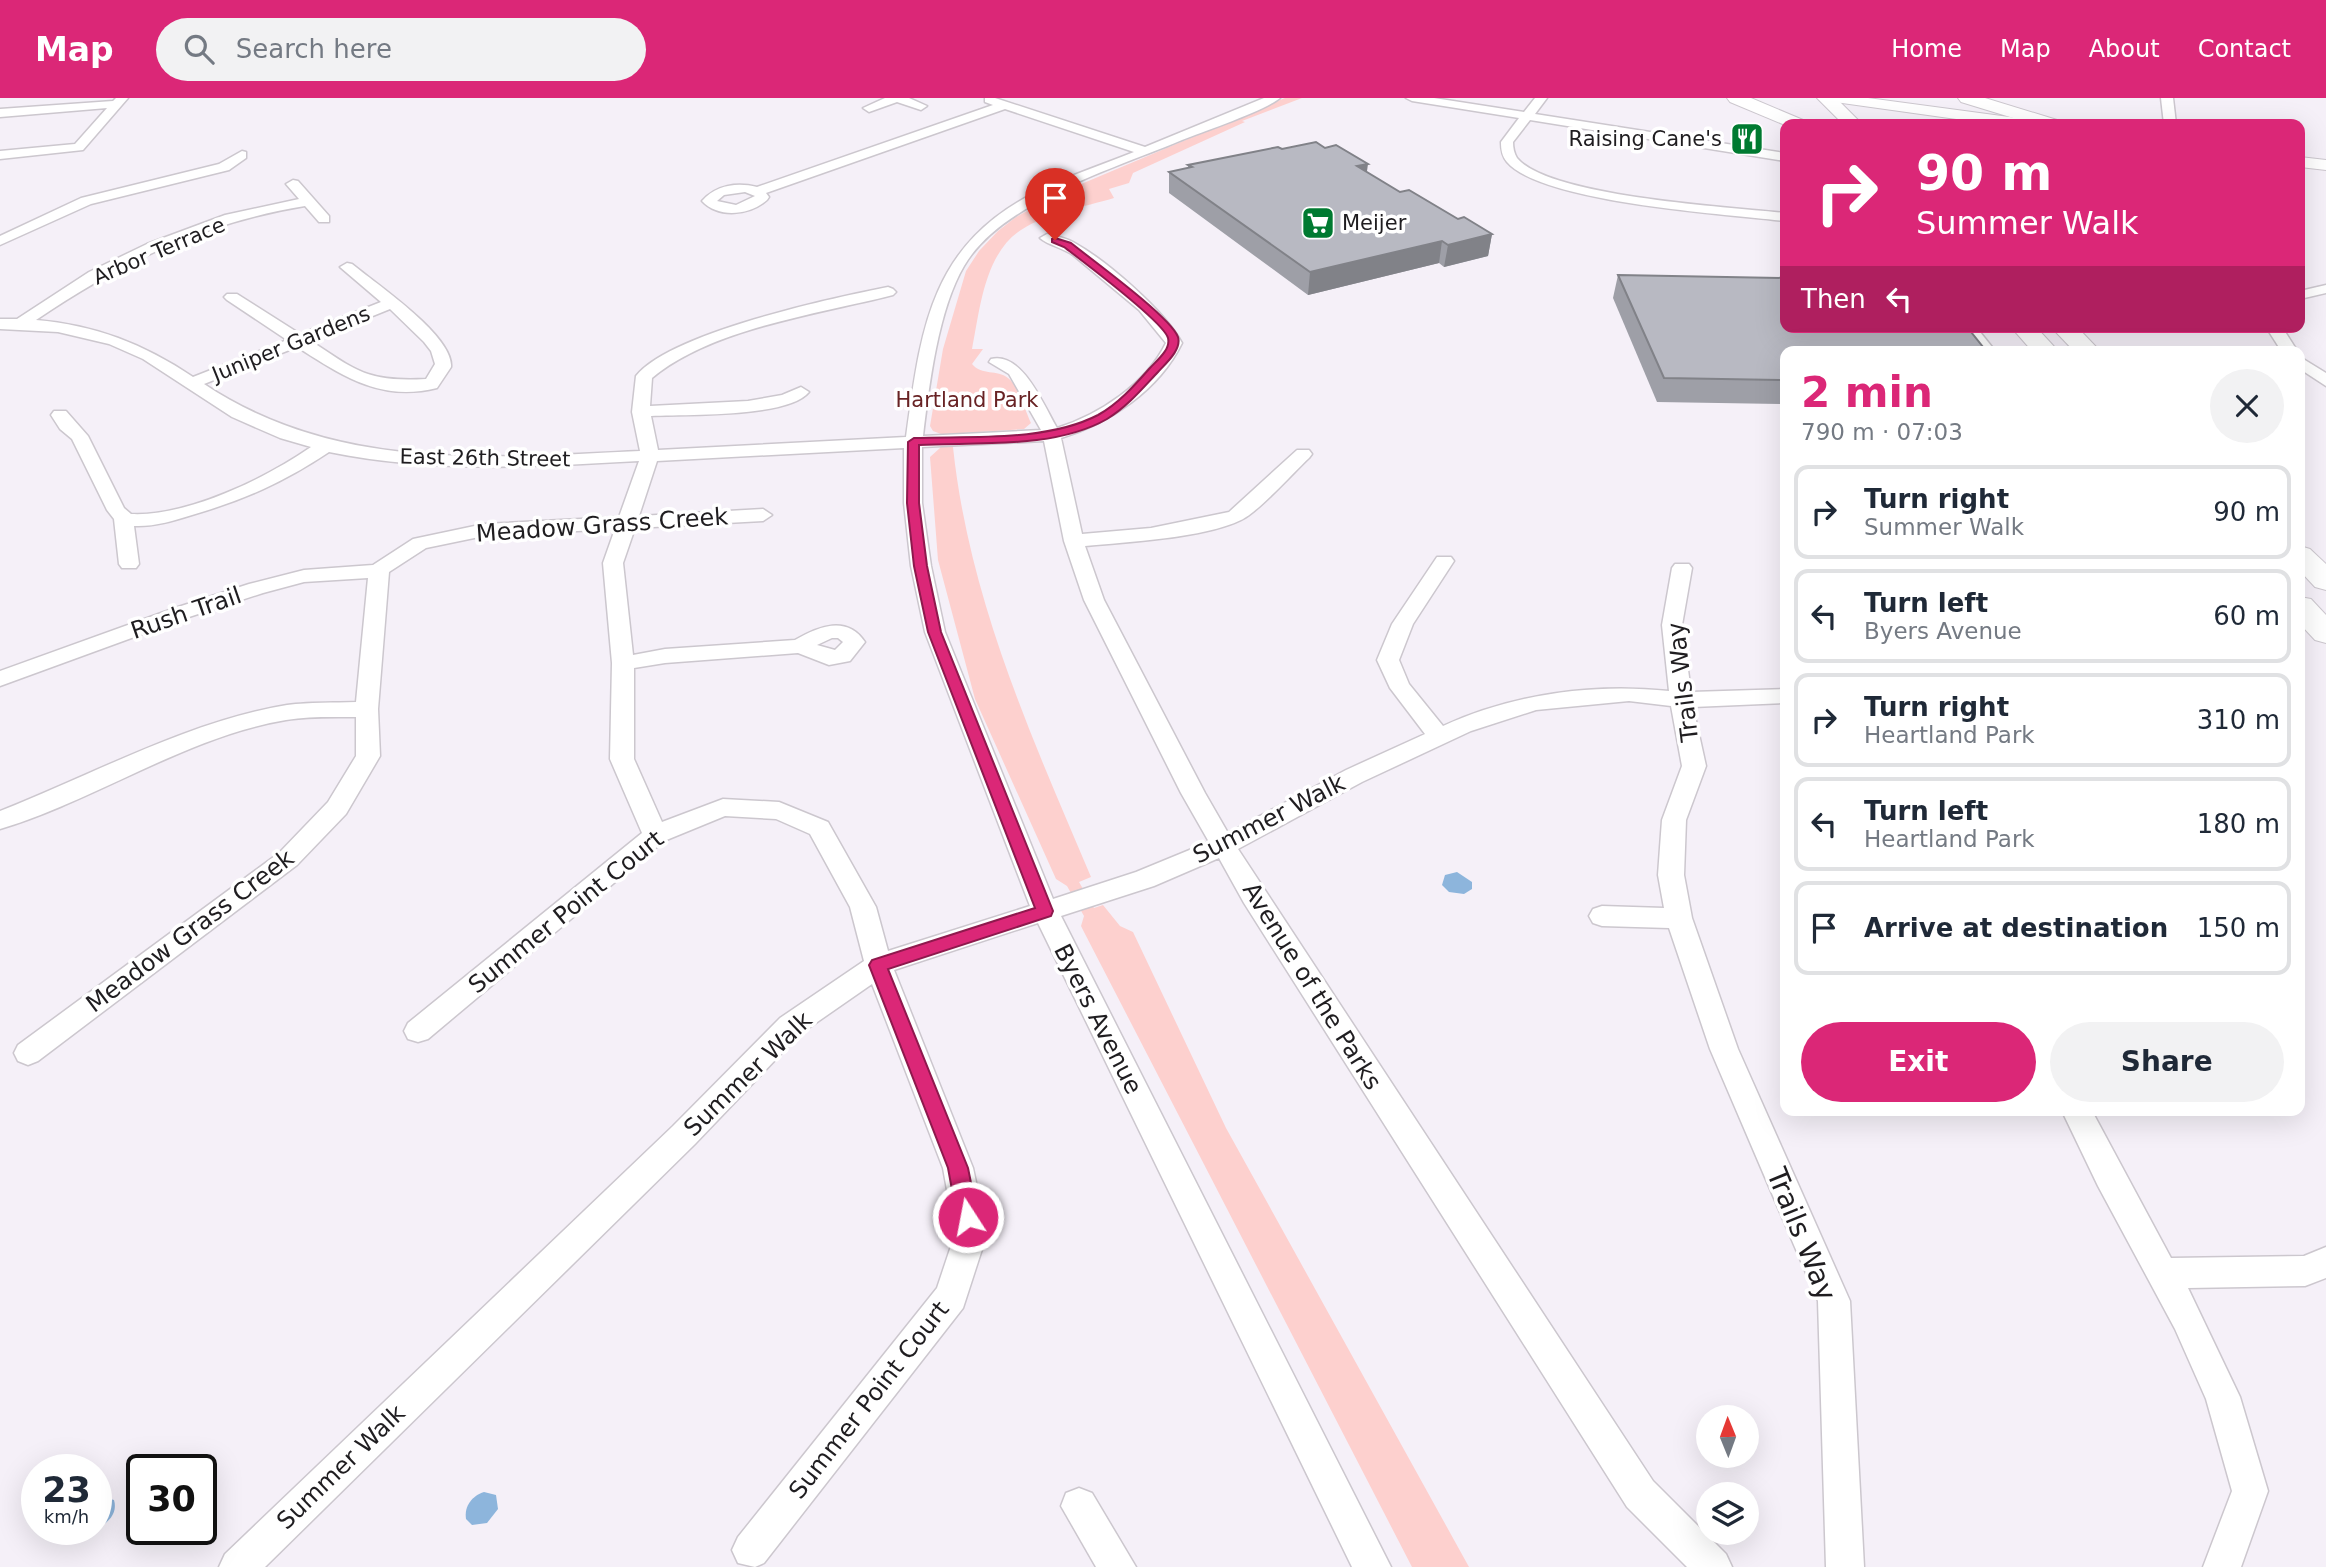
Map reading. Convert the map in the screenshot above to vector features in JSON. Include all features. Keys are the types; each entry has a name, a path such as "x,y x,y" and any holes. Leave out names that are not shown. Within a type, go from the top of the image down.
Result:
{"highway":[{"path":"1736,98 1804,116"},
{"path":"1826,98 1848,119"},
{"path":"1961,98 1971,106 1972,119"},
{"path":"1967,98 2035,119"},
{"path":"2029,333 2041,346"},
{"path":"2069,333 2083,346"},
{"path":"2305,560 2326,580"},
{"path":"2305,611 2326,633"}],"main road":[{"path":"1835,98 1960,119"},
{"path":"2305,163 2326,165"}],"street":[{"path":"869,108 897,98 921,106"},
{"path":"983,98 1145,151"},
{"name":"Byers Avenue","path":"1274,98 1024,204 996,222 964,254 945,291 924,364 914,442 913,503 920,566 935,632 1045,911 1372,1567"},
{"path":"1412,98 1780,156"},
{"path":"2167,98 2169,119"},
{"path":"0,113 119,101"},
{"path":"0,155 79,147 119,101"},
{"path":"1546,102 1524,117 1509,136 1508,152 1519,167 1590,193 1780,216"},
{"path":"1522,143 1539,120 1546,102"},
{"path":"758,191 1005,105"},
{"path":"0,242 86,201 224,167 242,155"},
{"path":"1523,157 1537,175"},
{"path":"293,184 324,219"},
{"name":"Arbor Terrace","path":"20,324 82,283 138,255 223,222 308,201"},
{"name":"East 26th Street","path":"0,324 71,330 115,340 149,356 190,384 252,420 325,446 405,459 472,463 1052,435 1088,424 1112,411 1160,364 1174,343 1172,335 1158,318 1068,245 1047,238"},
{"path":"232,297 346,371 366,381 391,386 431,384 442,369 441,354 425,334 392,303 347,267"},
{"path":"655,835 622,759 623,663 613,563 650,456 641,412 644,376 663,359 696,345 841,300 888,292"},
{"name":"Juniper Gardens","path":"190,384 392,303"},
{"name":"Avenue of the Parks","path":"997,362 1015,371 1052,435 1074,541 1094,600 1193,793 1253,896 1640,1494 1713,1567"},
{"path":"2305,366 2326,381"},
{"path":"641,412 760,404 801,392"},
{"path":"60,415 66,425 79,436 116,510 123,518 129,564"},
{"path":"123,518 146,520 245,492 298,465 325,446"},
{"path":"1074,541 1151,534 1236,516 1303,454"},
{"name":"Meadow Grass Creek","path":"28,1053 288,859 337,807 368,756 368,709 379,570 420,543 484,530 763,515"},
{"path":"1438,737 1394,678 1388,662 1395,640 1444,561"},
{"name":"Trails Way","path":"1682,568 1672,625 1681,700 1694,765 1674,820 1671,875 1679,918 1724,1049 1834,1301 1845,1567"},
{"name":"Rush Trail","path":"0,679 201,605 285,581 379,570"},
{"path":"623,663 665,656 800,646"},
{"name":"Summer Walk","path":"238,1567 692,1128 790,1026 878,965 1145,879 1224,846 1354,776 1438,737 1534,703 1629,694 1681,700 1780,696"},
{"path":"0,820 182,745 278,714 368,709"},
{"name":"Summer Point Court","path":"418,1031 655,835 723,807 779,811 819,828 863,907 878,965 958,1168 971,1234 951,1297 751,1550"},
{"path":"1602,916 1679,918"},
{"path":"2079,1116 2207,1357 2223,1397 2250,1491 2221,1567"},
{"path":"2163,1273 2305,1271 2326,1262"},
{"path":"1079,1506 1117,1567"}],"green space":[{"name":"Hartland Park","path":"1285,98 1302,98 1242,121 1245,122 1133,173 1129,183 1109,189 1114,198 1042,219 1009,240 991,268 986,284 972,349 983,349 972,364 980,370 1004,375 1012,382 1031,423 1024,429 947,434 946,447 953,447 973,559 1006,667 1091,877 1079,882 1094,908 1103,905 1120,926 1133,932 1226,1128 1469,1567 1412,1567 1084,932 1081,926 1084,916 1067,886 1056,879 975,699 938,560 930,457 940,448 941,434 933,431 930,426 943,349 966,271 979,251 1016,217 1060,193"}],"water":[{"path":"1457,872 1472,882 1472,889 1464,894 1449,892 1442,885 1445,875"},
{"path":"484,1492 496,1495 498,1509 487,1523 472,1525 466,1519 468,1506 476,1496"},
{"path":"112,1499 115,1505 112,1515"}],"building":[{"name":"Meijer","path":"1316,142 1325,148 1336,145 1368,164 1357,166 1400,192 1409,190 1458,219 1464,217 1492,234 1448,245 1442,241 1310,272 1169,172 1192,167 1188,165"},
{"path":"1618,275 1780,278 1780,333 1972,333 1982,346 1780,346 1780,380 1664,378"}],"place":[{"name":"Raising Cane's","path":"1747,139"},
{"name":"Meijer","path":"1318,223"}],"route":[{"path":"968,1217 958,1168 878,965 1045,911 935,632 920,566 913,503 914,442 1052,435 1088,424 1112,411 1129,397 1171,351 1174,343 1172,335 1158,318 1068,245 1055,240"}]}
